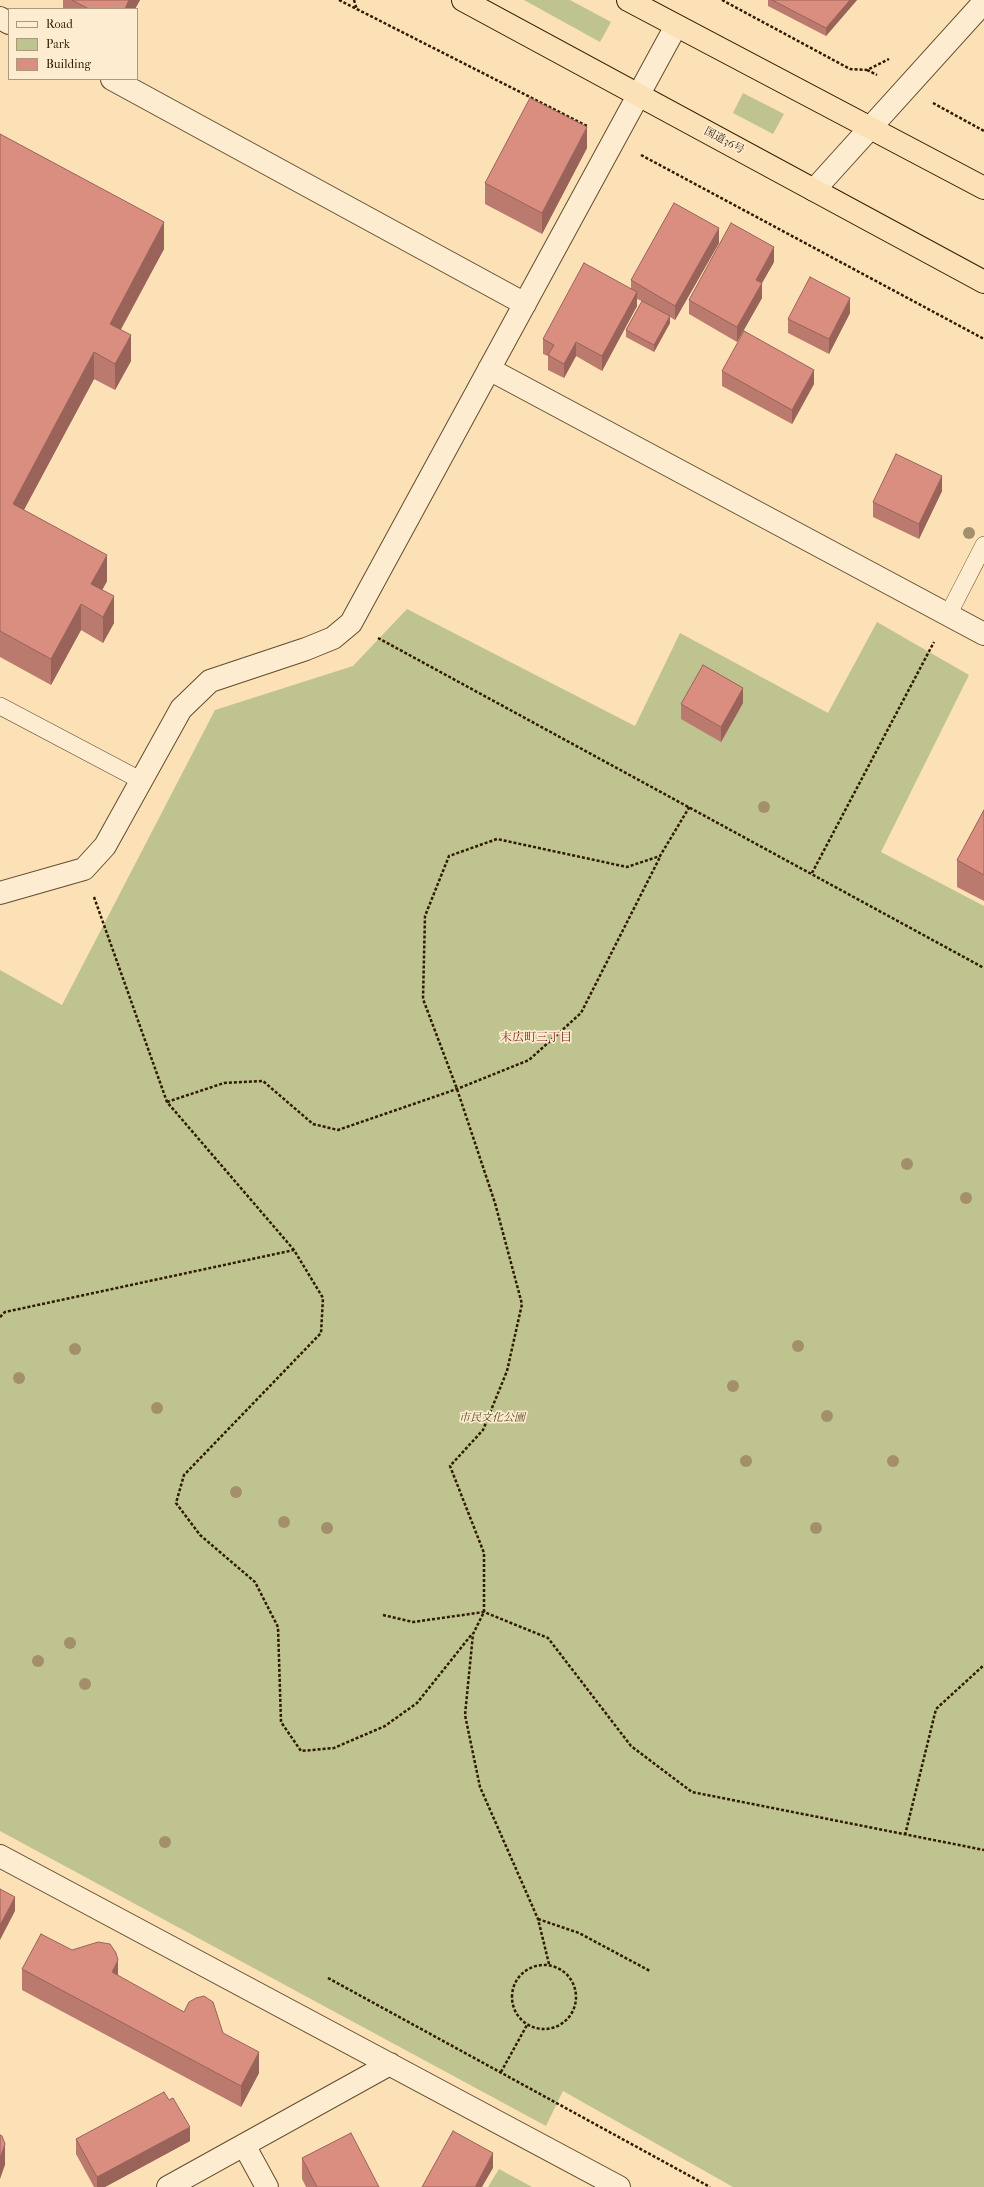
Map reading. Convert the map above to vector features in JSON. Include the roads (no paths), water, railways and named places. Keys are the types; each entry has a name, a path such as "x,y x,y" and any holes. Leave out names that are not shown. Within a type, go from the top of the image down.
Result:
{"highway":[{"name":"国道36号","path":"463,0 984,282"},
{"path":"628,0 870,126 984,188"}],"street":[{"path":"814,190 870,126 984,2"},
{"path":"0,893 84,869 105,846 181,709 210,681 306,649 333,638 351,623 615,141 676,26"},
{"path":"114,80 525,304"},
{"path":"489,370 984,634"},
{"path":"0,1856 618,2187"},
{"path":"168,2187 390,2064"},
{"path":"244,2145 267,2187"}],"lane":[{"path":"948,615 984,545"},
{"path":"0,706 142,780"}],"district":[{"name":"末広町三丁目","path":"536,1038"}],"park label":[{"name":"市民文化公園","path":"492,1418"}]}
